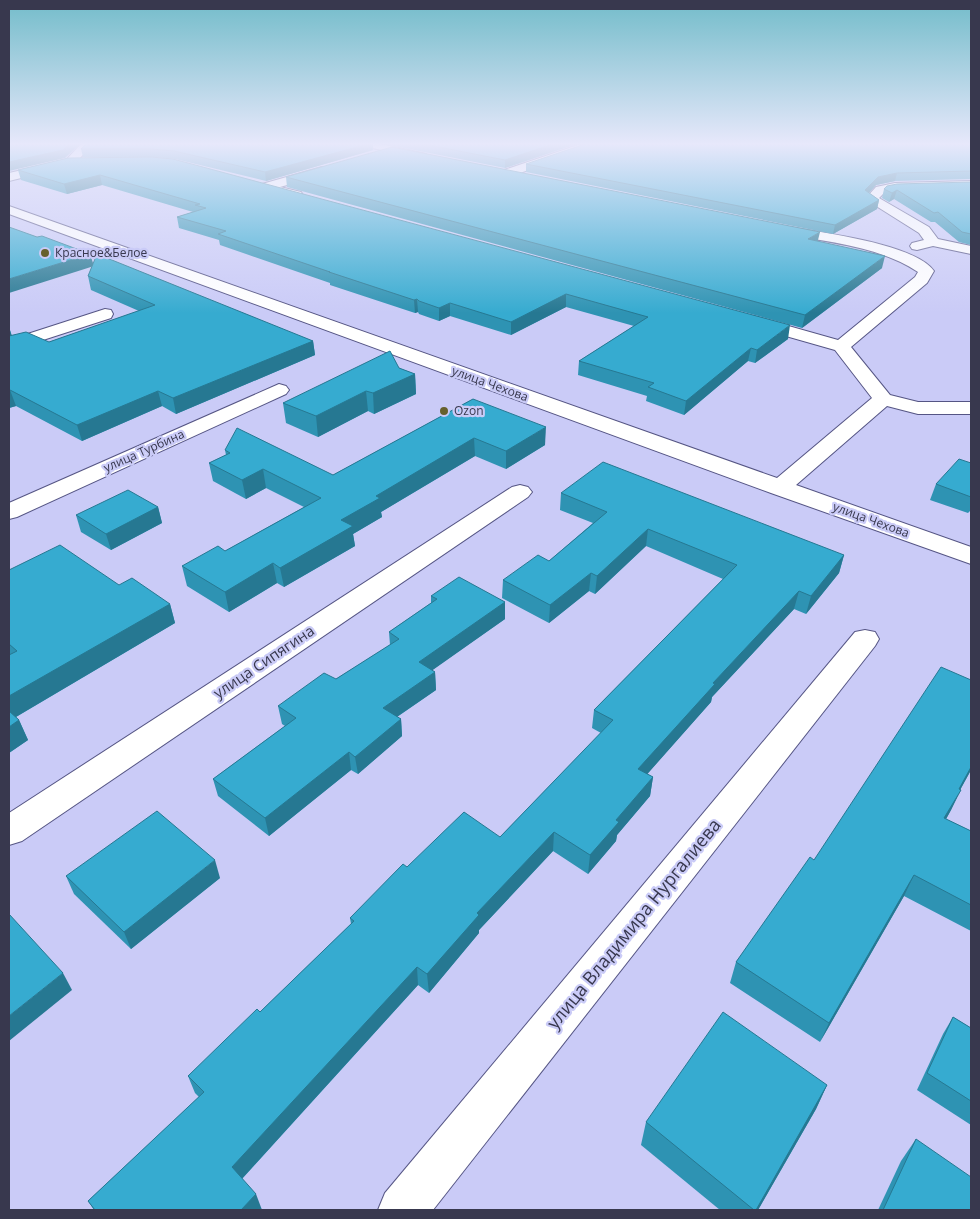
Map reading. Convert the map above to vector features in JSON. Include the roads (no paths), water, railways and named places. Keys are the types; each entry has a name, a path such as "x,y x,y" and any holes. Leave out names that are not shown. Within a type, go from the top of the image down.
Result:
{"street":[{"path":"873,200 924,230 933,242"},
{"name":"улица Чехова","path":"9,210 971,556"},
{"path":"765,226 891,252 916,263 926,271 921,280 841,346"},
{"path":"891,252 933,242 971,250"},
{"path":"9,346 105,314"},
{"path":"736,317 841,346 883,399 918,408 971,408"},
{"name":"улица Турбина","path":"9,512 279,390"},
{"path":"779,488 883,399"},
{"name":"улица Сипягина","path":"9,831 520,492"},
{"name":"улица Владимира Нургалиева","path":"402,1210 865,639"}],"place":[{"name":"Красное&Белое","path":"45,253"},
{"name":"Ozon","path":"444,411"}]}
